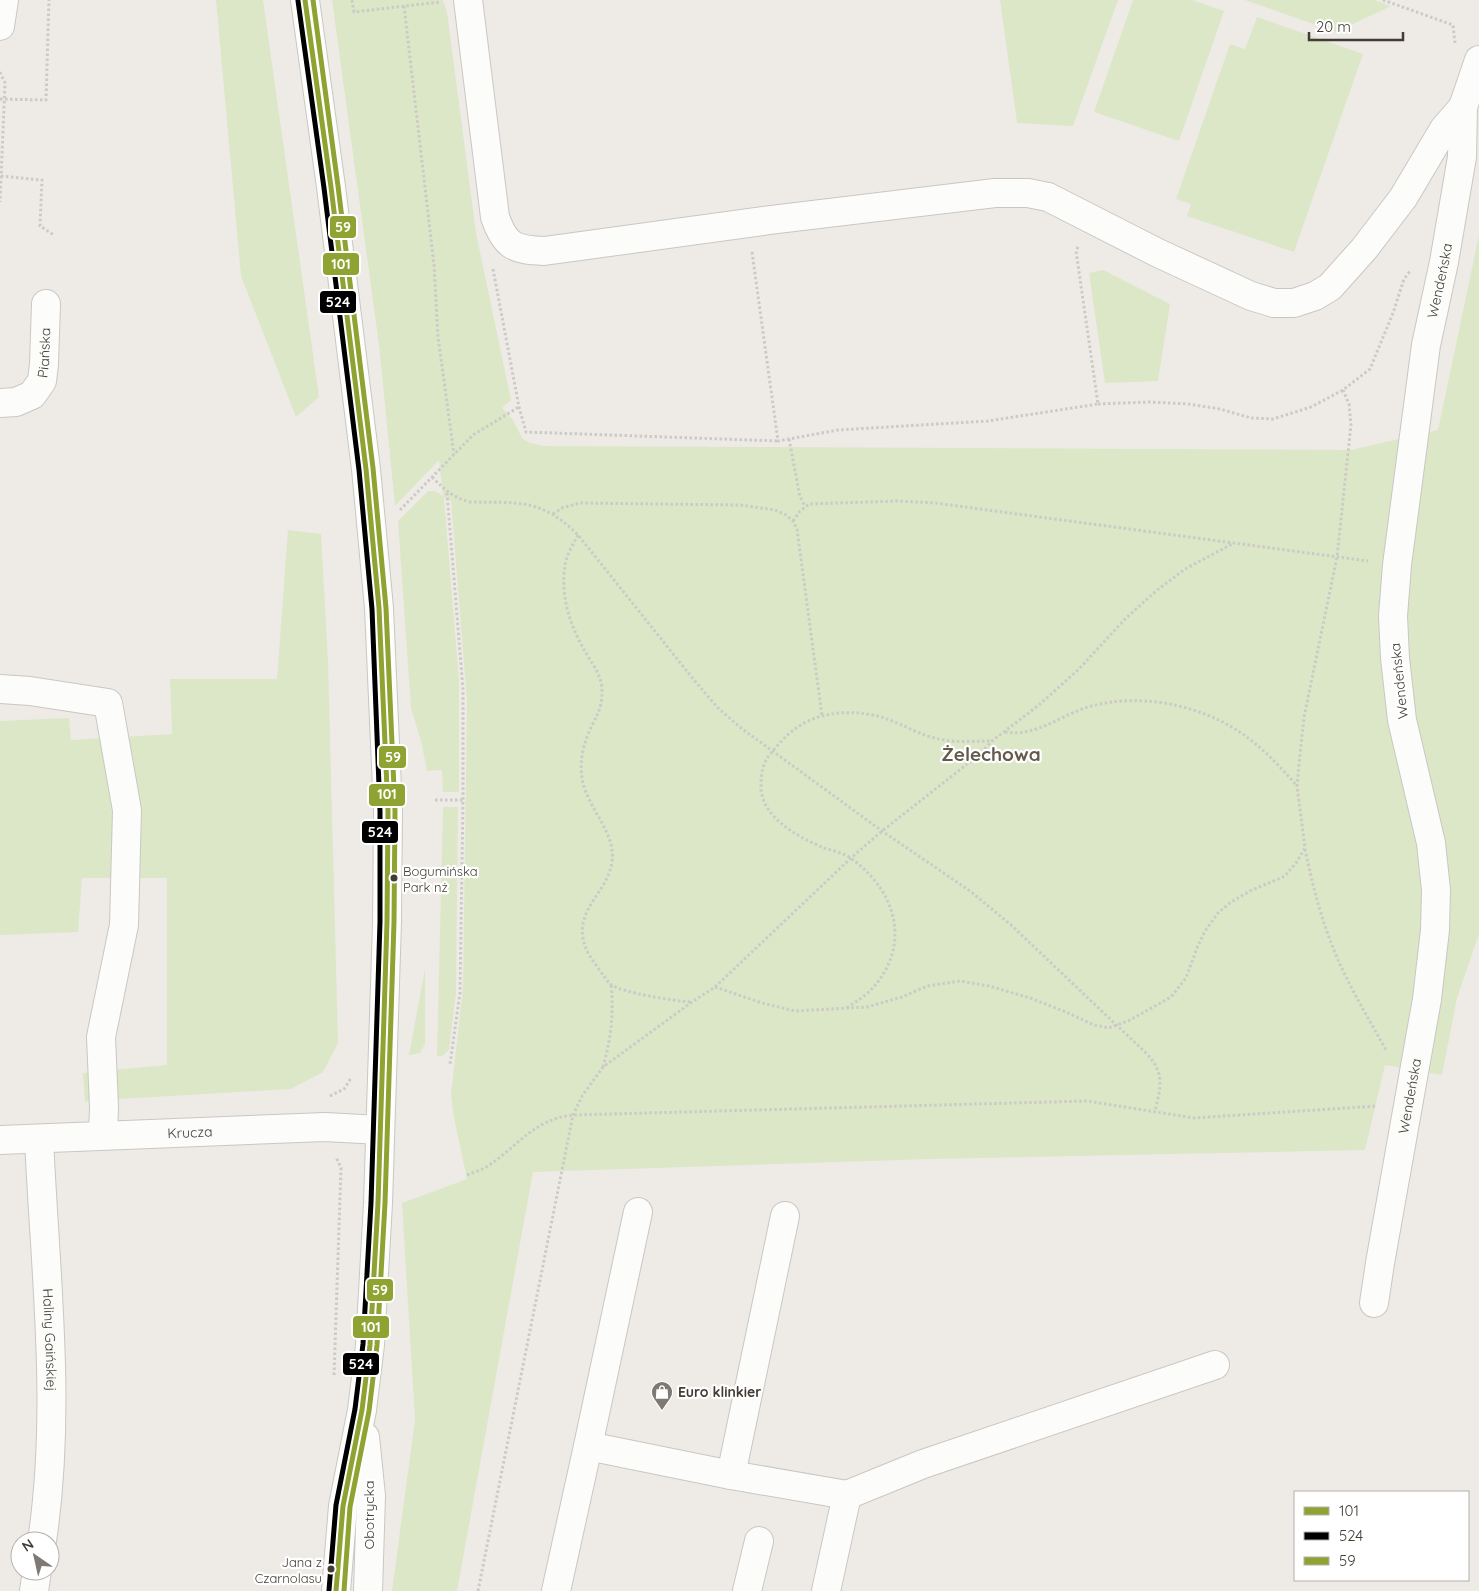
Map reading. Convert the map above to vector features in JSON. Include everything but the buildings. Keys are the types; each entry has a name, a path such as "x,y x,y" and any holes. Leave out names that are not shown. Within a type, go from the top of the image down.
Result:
{"street":[{"path":"0,26 4,0"},
{"name":"Obotrycka","path":"305,0 331,187 366,468 379,608 388,811 387,922 378,1203 370,1344 362,1410 343,1506 336,1591"},
{"path":"468,0 495,217 500,231 509,242 521,250 544,251 748,223 995,193 1028,193 1048,197 1091,220 1251,296 1274,303 1294,303 1314,296 1330,287 1364,249 1403,198 1444,128 1463,107"},
{"name":"Wendeńska","path":"1374,1303 1427,999 1435,930 1436,890 1431,843 1402,720 1395,658 1393,616 1397,565 1426,345 1444,262 1462,157 1463,107 1479,60"},
{"name":"Piańska","path":"0,403 16,402 32,395 42,381 46,304"},
{"path":"0,689 30,690 108,703 127,810 124,925 101,1037 104,1107 103,1135"},
{"name":"Krucza","path":"0,1140 325,1127 380,1130"},
{"name":"Haliny Gaińskiej","path":"39,1139 51,1364 51,1449 43,1531"},
{"path":"556,1591 638,1212"},
{"path":"731,1474 785,1216"},
{"path":"588,1446 847,1495 923,1464 1215,1364"},
{"name":"Obotrycka","path":"362,1410 372,1496 368,1591"},
{"path":"826,1591 847,1495"},
{"path":"748,1591 759,1541"}],"path":[{"path":"2,99 46,100 49,0"},
{"path":"352,0 354,12 440,2"},
{"path":"1383,0 1453,26 1454,46"},
{"path":"404,6 434,265 438,337 454,454"},
{"path":"0,72 5,83 2,99 0,202"},
{"path":"1,176 42,180 40,226 54,235"},
{"path":"1091,220 1076,251 1098,404"},
{"path":"748,223 778,440"},
{"path":"509,242 492,261 519,408 526,432 778,440 838,430 988,421 1098,404 1149,402 1188,404 1220,409 1251,418 1273,419 1311,407 1343,390 1370,368 1393,313 1404,279 1412,269"},
{"path":"1343,390 1349,404 1351,425 1337,557 1304,717 1297,786 1305,848 1313,889 1327,931 1351,988 1394,1063 1402,1071 1414,1074"},
{"path":"372,539 473,435 519,408"},
{"path":"789,439 800,497 805,506"},
{"path":"432,477 447,493 470,502 534,506 564,521 578,535 718,708 741,728 882,831 970,891 1011,925 1153,1060 1159,1072 1161,1085 1154,1111"},
{"path":"447,493 463,689 460,992 450,1064"},
{"path":"793,521 805,506 809,504 898,501 935,503 1397,565"},
{"path":"553,514 562,508 580,503 740,505 775,510 786,515 793,521 796,529 822,716"},
{"path":"578,535 564,566 564,589 567,610 576,635 599,673 602,688 602,705 587,736 582,756 582,776 586,795 610,838 613,850 612,864 607,878 586,911 583,928 584,940 588,954 611,984 662,999 692,1002"},
{"path":"478,1591 573,1114 582,1096 603,1067 715,987 882,831 980,754 1004,731 1039,706 1079,669 1125,619 1156,591 1185,568 1234,543"},
{"path":"1004,731 1015,733 1027,732 1048,726 1069,714 1113,702 1143,701 1168,704 1206,716 1235,729 1275,762 1297,786"},
{"path":"846,1008 870,991 878,981 892,954 895,924 890,906 883,891 851,858 805,839 775,817 767,807 760,792 761,774 764,765 773,751 795,728 822,716 858,712 873,714 939,739 992,741"},
{"path":"435,800 462,800"},
{"path":"715,987 762,1003 795,1011 867,1007 902,997 927,986 960,981 989,986 1030,998 1100,1027 1110,1028 1171,997 1186,978 1205,931 1218,913 1231,902 1250,891 1285,876 1305,848"},
{"path":"603,1067 609,1046 612,1022 613,1001 611,984"},
{"path":"323,1097 334,1095 344,1089 351,1076"},
{"path":"467,1175 487,1167 534,1128 559,1116 573,1114 1087,1101 1194,1118 1357,1107 1397,1106 1408,1108"},
{"path":"330,1152 335,1155 341,1168 334,1378"}],"green space":[{"path":"216,0 263,0 319,397 296,417 241,276"},
{"path":"332,0 443,0 447,12 476,233 511,400 502,408 513,420 522,438 530,443 544,446 1351,450 1438,430 1479,235 1479,934 1457,998 1442,1075 1385,1065 1365,1150 932,1159 533,1172 457,1591 392,1591 415,1420 402,1203 467,1179 453,1113 451,1094 463,988 467,702 451,501 444,497 459,680 459,792 443,792 442,770 427,771 421,741 411,708 398,521 428,491 435,491 443,496 439,460 395,506 379,345"},
{"path":"1000,0 1118,0 1073,126 1017,123"},
{"path":"1133,0 1192,0 1224,11 1179,141 1094,112"},
{"path":"1245,0 1374,0 1391,6 1336,32"},
{"path":"1257,17 1363,54 1294,252 1187,216 1191,204 1176,199 1230,44 1245,49"},
{"path":"1103,270 1170,304 1158,381 1105,383 1089,273"},
{"path":"288,530 321,534 328,661 338,1043 323,1072 291,1089 85,1101 83,1073 167,1065 167,878 82,878 78,932 0,935 0,721 69,718 71,740 172,734 170,679 277,679"},
{"path":"443,807 458,807 456,993 449,1050 442,1056 437,1056"},
{"path":"425,969 425,1044 420,1053 409,1055"}],"transit line":[{"name":"101","path":"305,0 331,187 366,469 379,608 388,811 387,922 378,1203 370,1345 362,1410 343,1506 336,1591"},
{"name":"59","path":"313,0 373,468 386,608 395,811 394,922 385,1203 377,1345 369,1411 350,1507 344,1591"},
{"name":"524","path":"298,1 324,188 359,470 372,609 380,811 380,922 371,1203 363,1344 355,1409 336,1505 329,1590"}],"place":[{"name":"Bogumińska Park nż","path":"394,878"},
{"name":"Euro klinkier","path":"662,1411"},
{"name":"Jana z Czarnolasu","path":"331,1569"}],"district":[{"name":"Żelechowa","path":"991,754"}]}
